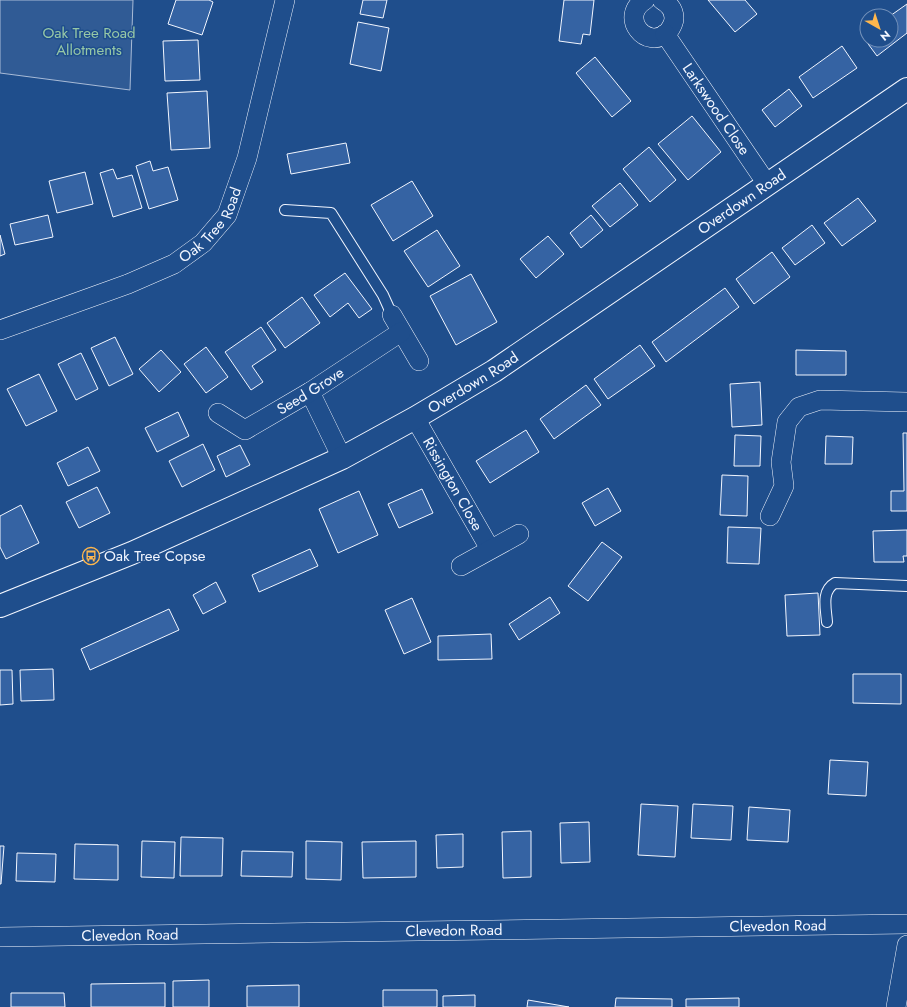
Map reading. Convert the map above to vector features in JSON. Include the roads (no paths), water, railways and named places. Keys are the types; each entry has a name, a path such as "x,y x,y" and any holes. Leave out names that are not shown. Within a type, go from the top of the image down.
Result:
{"street":[{"name":"Oak Tree Road","path":"0,330 128,284 174,264 203,243 227,215 247,158 285,0"},
{"path":"645,0 639,4 634,16 634,22 641,33 646,37 652,38 659,37 670,30 674,17 669,5 662,0"},
{"name":"Larkswood Close","path":"665,34 767,184"},
{"name":"Overdown Road","path":"0,606 132,552 342,458 415,418 494,371 907,89"},
{"path":"392,315 419,361"},
{"name":"Seed Grove","path":"218,413 245,430 310,392 401,332"},
{"path":"310,392 342,458"},
{"path":"770,516 784,486 781,462 787,422 799,407 820,400 907,402"},
{"name":"Rissington Close","path":"415,418 490,549"},
{"path":"461,566 519,534"},
{"name":"Clevedon Road","path":"0,937 907,924"},
{"path":"900,1002 907,945"}],"lane":[{"path":"285,210 331,213 383,295 392,315"},
{"path":"827,622 826,596 829,586 835,583 907,586"}],"place":[{"name":"Oak Tree Copse","path":"91,556"}],"park label":[{"name":"Oak Tree Road Allotments","path":"89,42"}]}
